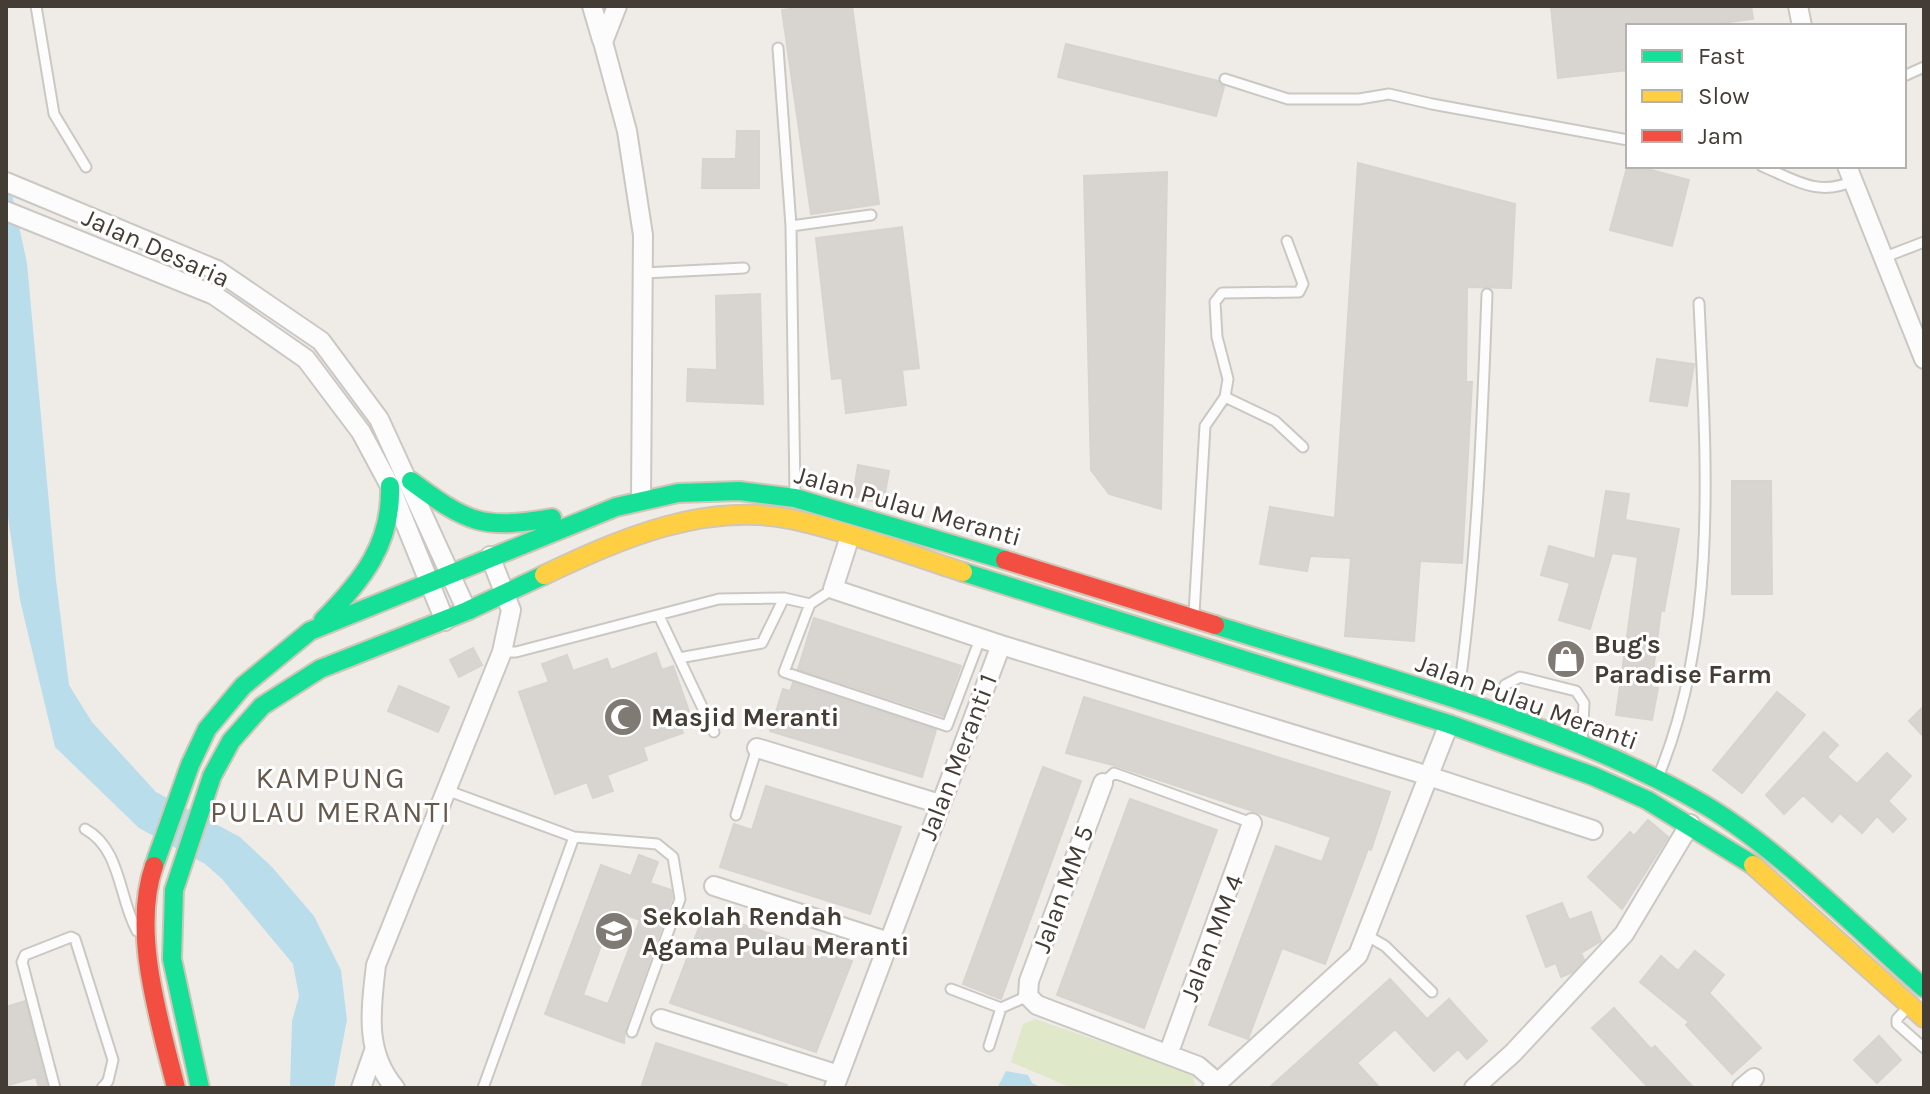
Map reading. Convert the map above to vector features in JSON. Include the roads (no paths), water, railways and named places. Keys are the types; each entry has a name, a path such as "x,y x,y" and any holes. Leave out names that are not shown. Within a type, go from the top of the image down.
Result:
{"main road":[{"path":"411,481 451,511 485,527 508,527 616,507"},
{"path":"310,631 354,590 375,563 393,509 390,486"},
{"name":"Jalan Pulau Meranti","path":"176,1088 158,1015 146,943 150,878 190,765 207,729 243,686 310,631 616,507 678,493 739,491 795,498 1194,618 1581,745 1706,806 1760,845 1924,988"},
{"name":"Jalan Pulau Meranti","path":"200,1088 172,959 174,890 212,776 231,741 262,706 320,669 445,621 618,540 682,522 733,516 792,519 850,536 1449,724 1593,776 1690,824 1747,860 1917,1011"}],"street":[{"path":"592,6 637,178 644,273 641,500"},
{"path":"603,42 617,6"},
{"path":"1850,174 1924,359"},
{"name":"Jalan Desaria","path":"6,182 217,270 321,341 379,419 411,481 467,611"},
{"name":"Jalan Desaria","path":"6,211 214,295 306,359 361,432 390,486 445,621"},
{"path":"833,589 850,536"},
{"path":"395,1088 380,1069 374,1051 370,1018 376,965 502,652 511,610 490,556"},
{"name":"Jalan Meranti 1","path":"833,589 1001,645 837,1081"},
{"path":"1001,645 1427,775 1593,830"},
{"path":"1028,996 1037,1005 1169,1052 1198,1066 1215,1086 1358,955 1449,724"},
{"path":"757,748 940,804"},
{"name":"Jalan MM 5","path":"1028,996 1029,981 1103,783"},
{"name":"Jalan MM 4","path":"1169,1052 1252,823"},
{"path":"1474,1088 1513,1053 1624,934 1690,824"},
{"path":"714,886 889,942"},
{"path":"661,1019 837,1081"},
{"path":"361,1088 374,1051"},
{"path":"169,1088 171,1064"}],"lane":[{"path":"36,6 54,114 86,167"},
{"path":"778,48 791,226 795,498"},
{"path":"1225,79 1288,99 1402,95 1476,113 1626,140"},
{"path":"1767,168 1820,190 1834,190 1850,174"},
{"path":"791,226 871,215"},
{"path":"1194,618 1205,426 1225,397 1228,379 1217,337 1215,302 1222,293 1299,292 1303,284 1287,241"},
{"path":"1885,257 1924,242"},
{"path":"644,273 744,268"},
{"path":"1457,702 1468,628 1479,493 1487,294"},
{"path":"1657,780 1686,699 1696,627 1707,468 1699,303"},
{"path":"1225,397 1275,421 1303,447"},
{"path":"833,589 810,604 784,672 947,726 980,639"},
{"path":"502,652 719,599 784,598 810,604"},
{"path":"679,658 762,643 784,598"},
{"path":"659,616 714,732"},
{"path":"1495,715 1505,685 1520,677 1576,691 1584,703 1581,745"},
{"path":"736,815 757,748"},
{"path":"1103,783 1114,773 1252,823"},
{"path":"446,790 574,837 657,844 673,857 680,899 632,1032"},
{"path":"85,829 97,835 109,851 135,928 146,943"},
{"path":"483,1088 574,837"},
{"path":"1366,935 1385,946 1432,992"},
{"path":"55,1088 22,962 25,955 71,937 75,939 113,1060 108,1081 102,1088"},
{"path":"951,989 1001,1008 1028,996"},
{"path":"989,1046 1001,1008"},
{"path":"1917,1011 1897,1019 1897,1024 1924,1048"}],"water":[{"path":"6,167 27,263 56,580 69,685 92,722 156,792 240,837 272,867 314,916 341,970 347,1020 334,1088 290,1088 292,1021 299,996 293,964 222,879 205,864 139,828 55,747 20,600 6,503"},
{"path":"1006,1071 1028,1075 1032,1083 1042,1088 997,1088"}],"place":[{"name":"Bug's Paradise Farm","path":"1566,659"},
{"name":"Masjid Meranti","path":"623,717"},
{"name":"Sekolah Rendah Agama Pulau Meranti","path":"614,931"}],"district":[{"name":"KAMPUNG PULAU MERANTI","path":"331,795"}]}
